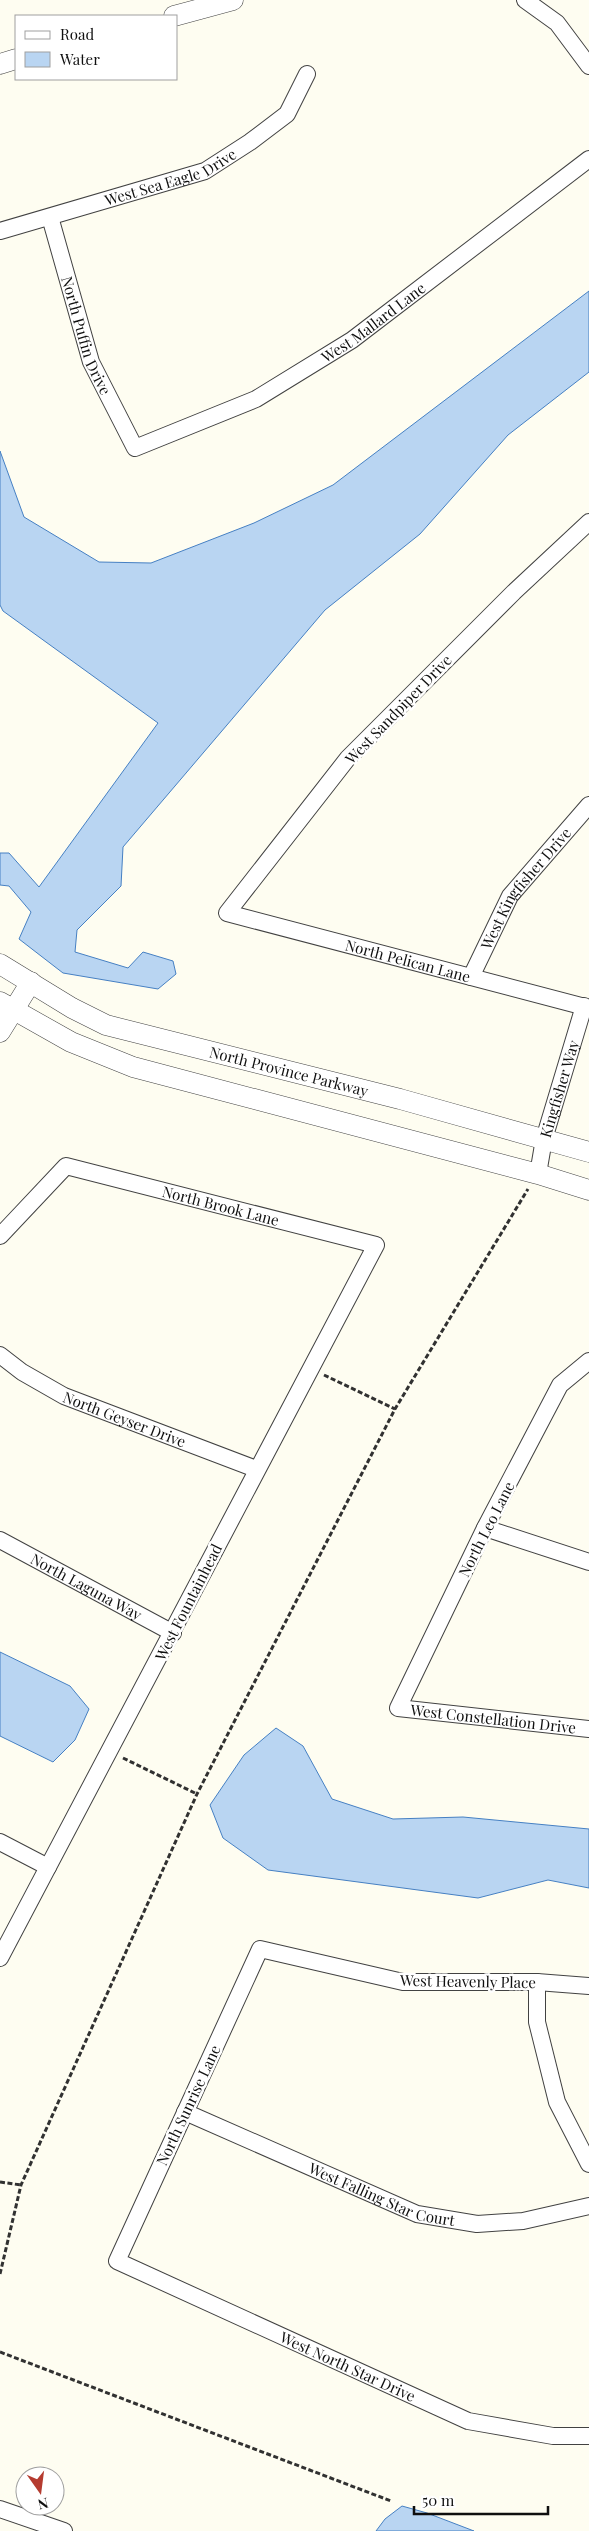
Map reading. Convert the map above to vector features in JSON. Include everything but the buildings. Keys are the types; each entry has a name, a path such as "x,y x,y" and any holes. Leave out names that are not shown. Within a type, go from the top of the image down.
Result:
{"street":[{"path":"178,15 233,0"},
{"path":"526,0 557,23 589,66"},
{"path":"0,64 15,59"},
{"name":"West Sea Eagle Drive","path":"0,232 205,171 250,142 287,114 307,74"},
{"name":"West Mallard Lane","path":"135,448 256,399 352,340 589,159"},
{"name":"North Puffin Drive","path":"50,217 91,362 135,448"},
{"name":"West Sandpiper Drive","path":"227,913 348,758 514,592 589,522"},
{"name":"West Kingfisher Drive","path":"471,977 510,896 589,805"},
{"name":"North Pelican Lane","path":"227,913 587,1007"},
{"name":"North Province Parkway","path":"3,971 31,982 72,1008 106,1025 400,1099 589,1152"},
{"path":"0,1032 6,1006 31,982"},
{"path":"6,1006 71,1042 133,1067 538,1174 589,1190"},
{"name":"Kingfisher Way","path":"538,1174 544,1139 587,1007"},
{"name":"North Brook Lane","path":"0,1236 66,1166 376,1245"},
{"name":"West Fountainhead","path":"0,1958 376,1245"},
{"name":"North Geyser Drive","path":"0,1355 22,1372 64,1396 256,1470"},
{"name":"North Leo Lane","path":"398,1708 485,1528 560,1385 589,1361"},
{"path":"485,1528 589,1562"},
{"name":"North Laguna Way","path":"0,1540 173,1633"},
{"name":"West Constellation Drive","path":"398,1708 589,1729"},
{"path":"0,1842 48,1867"},
{"name":"West Heavenly Place","path":"260,1949 403,1982 537,1982 589,1986"},
{"name":"North Sunrise Lane","path":"117,2261 260,1949"},
{"path":"537,1982 537,2022 557,2102 589,2164"},
{"name":"West Falling Star Court","path":"185,2112 417,2214 477,2224 523,2220 589,2206"},
{"name":"West North Star Drive","path":"117,2261 468,2421 553,2436 589,2436"},
{"path":"0,2509 64,2531"}],"path":[{"path":"0,2274 21,2185 197,1794 396,1409 538,1174"},
{"path":"310,1368 396,1409"},
{"path":"110,1752 197,1794"},
{"path":"0,2182 21,2185"},
{"path":"0,2352 391,2501"}],"water":[{"path":"589,291 589,372 508,435 420,534 325,610 123,847 121,886 77,930 75,952 128,968 143,952 173,961 176,974 158,989 63,973 19,939 31,912 9,886 0,885 0,853 9,853 39,887 158,723 3,611 0,605 0,451 24,517 99,562 151,563 254,523 333,485"},
{"path":"0,1652 70,1686 89,1709 75,1740 53,1762 0,1736"},
{"path":"276,1728 303,1746 332,1799 393,1819 463,1817 589,1829 589,1888 548,1880 478,1898 268,1870 223,1838 210,1805 244,1755"},
{"path":"402,2506 427,2513 474,2531 376,2531 385,2519"}]}
